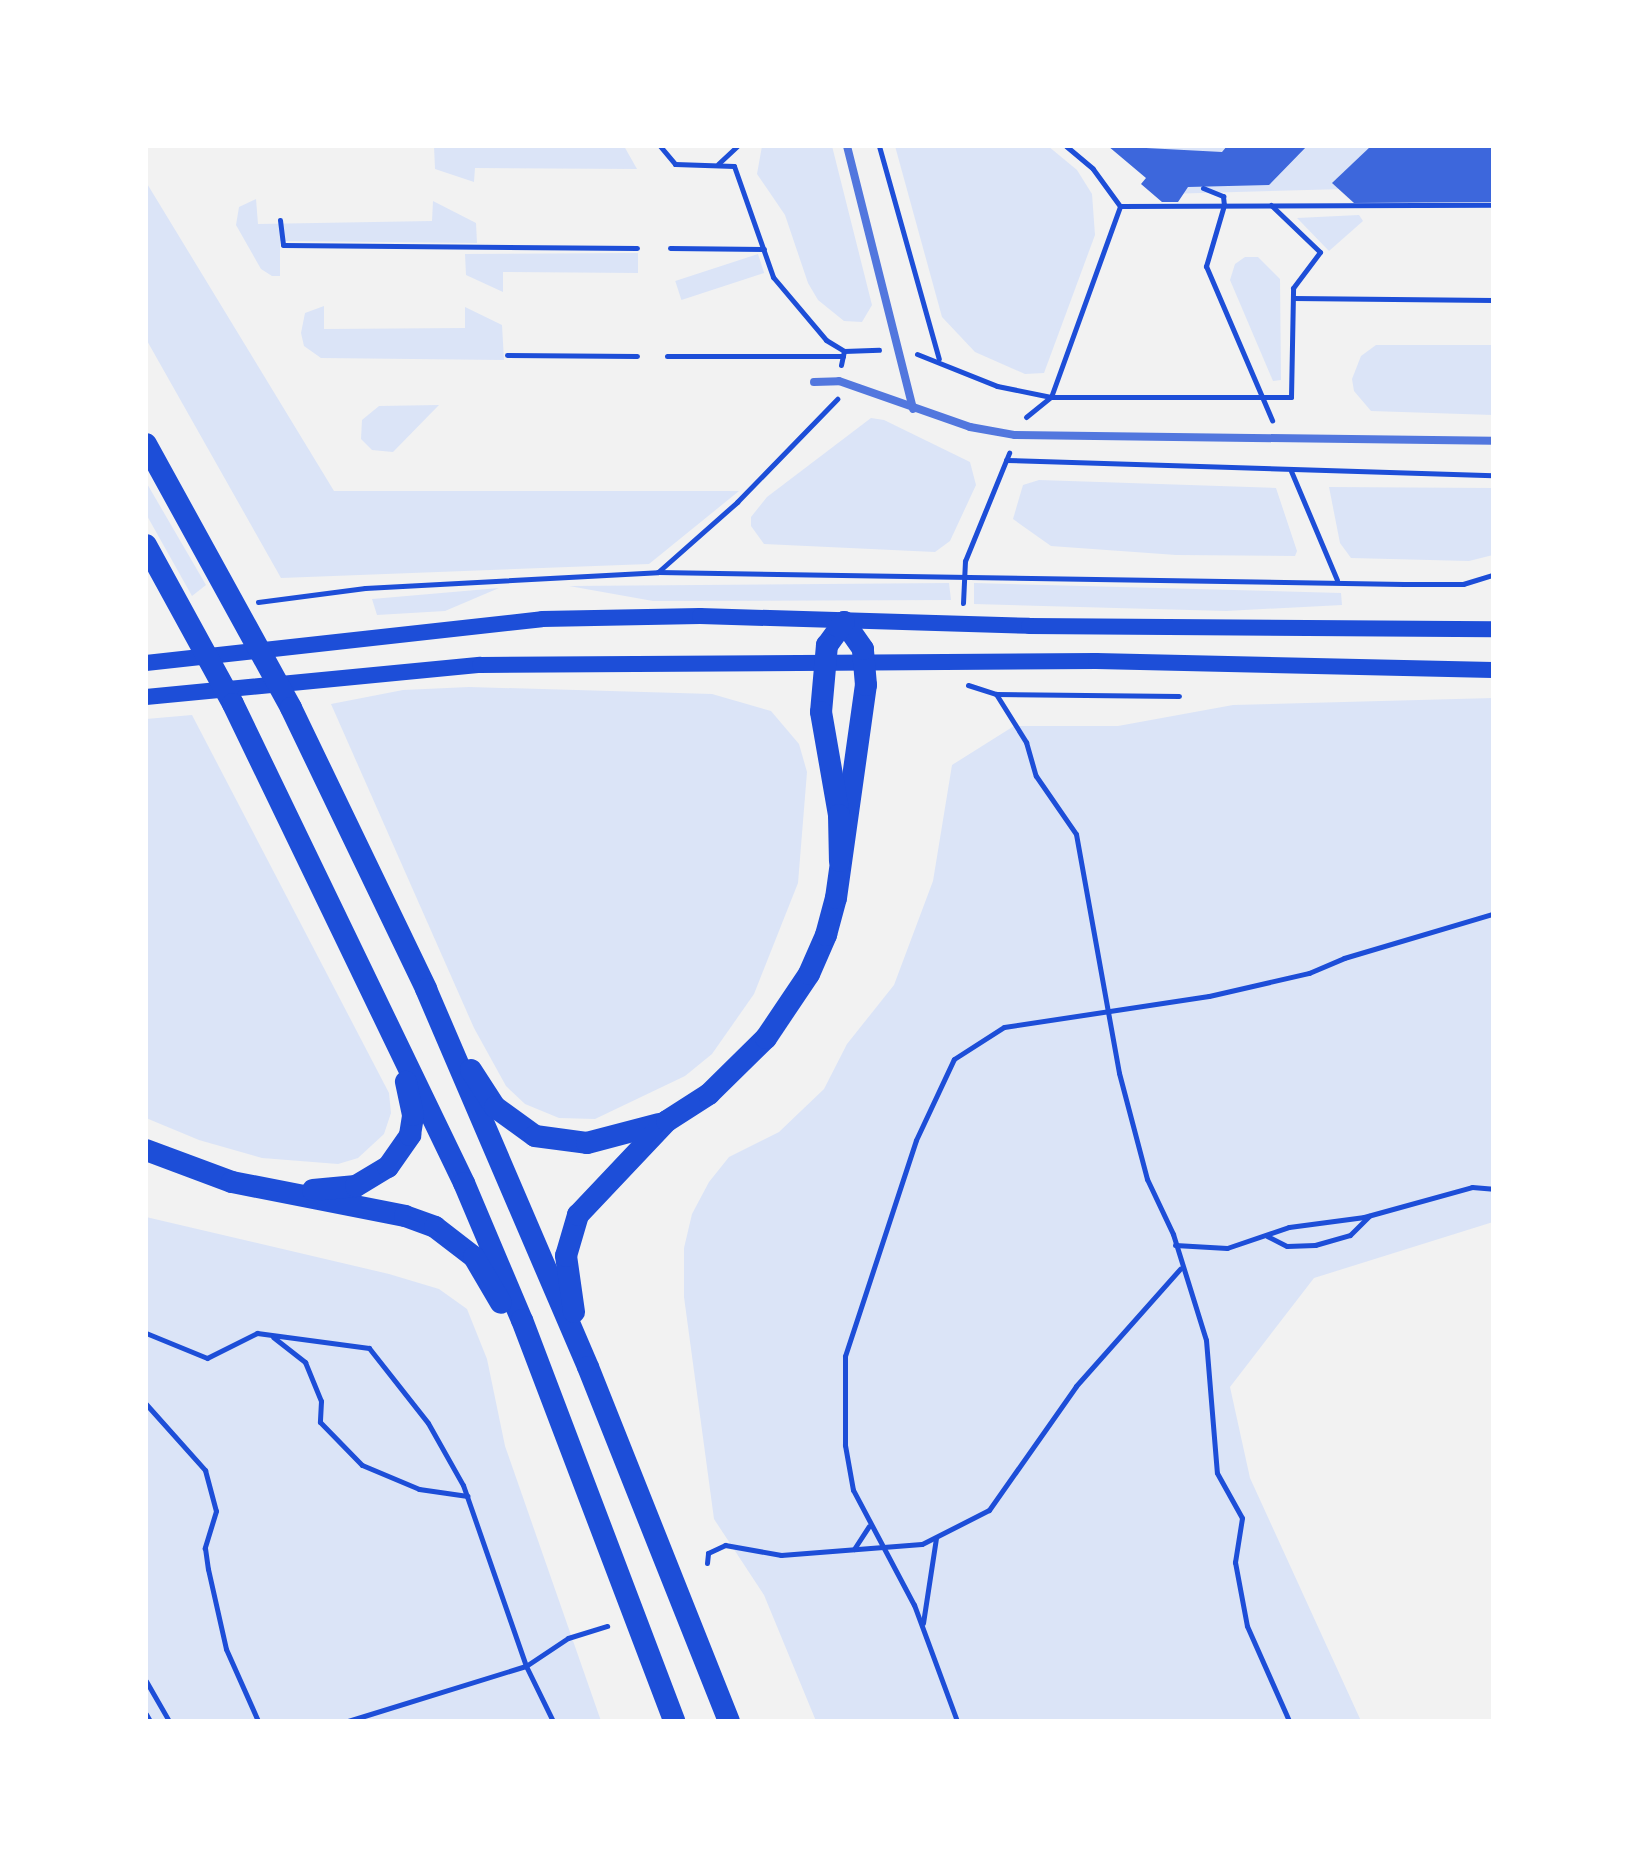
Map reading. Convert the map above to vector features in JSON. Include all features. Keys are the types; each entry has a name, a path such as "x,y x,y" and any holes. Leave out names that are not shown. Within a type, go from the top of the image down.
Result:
{"highway":[{"path":"146,444 291,708 426,989 588,1367 729,1721"},
{"path":"146,545 233,704 491,1246 674,1721"},
{"path":"588,1367 568,1285 570,1235 590,1197 667,1121 738,1068 789,1007 826,935 840,861 866,664 844,622 827,645 821,712 839,815 840,861"},
{"path":"426,989 479,1084 512,1124 557,1142 587,1143 667,1121"},
{"path":"280,1191 356,1186 388,1167 401,1152 413,1115 391,1031"},
{"path":"146,1150 232,1182 405,1216 455,1240 488,1278 560,1421"}],"main road":[{"path":"146,663 542,619 700,616 844,622 1493,629"},
{"path":"146,697 412,667 1288,663 1493,670"}],"street":[{"path":"847,146 913,409"},
{"path":"814,382 839,381 913,409 1015,435 1493,441"}],"path":[{"path":"660,146 675,164 734,166 773,277 826,340 843,354 667,356"},
{"path":"718,165 737,146"},
{"path":"879,146 939,360 997,386 1051,397 1262,400 1291,397 1293,288 1320,252 1271,205"},
{"path":"1066,146 1093,169 1120,206"},
{"path":"1203,188 1223,196 1224,205 1206,266 1272,420"},
{"path":"1120,206 1493,205"},
{"path":"1022,421 1051,397 1120,206"},
{"path":"280,220 283,245 637,248"},
{"path":"670,248 764,249"},
{"path":"1293,298 1493,300"},
{"path":"507,355 637,356"},
{"path":"658,572 747,492 837,399"},
{"path":"963,608 964,573 1009,453"},
{"path":"1006,460 1493,475"},
{"path":"1290,470 1337,580"},
{"path":"365,588 658,572 964,573 1463,584 1493,575"},
{"path":"963,684 996,694 1179,696"},
{"path":"996,694 1026,742 1036,776 1076,834 1108,1013 1147,1179 1175,1245 1206,1340 1217,1473 1242,1518 1235,1562 1247,1626 1289,1721"},
{"path":"957,1721 922,1626 853,1490 845,1445 845,1356 928,1113 954,1059 1004,1027 1108,1013 1309,973 1344,958 1493,914"},
{"path":"1175,1245 1227,1248 1266,1235 1369,1216 1472,1187 1493,1189"},
{"path":"1266,1235 1287,1246 1315,1245 1350,1235 1369,1216"},
{"path":"707,1563 708,1553 725,1545 781,1555 922,1544 989,1510 1076,1386 1181,1268"},
{"path":"146,1333 207,1358 257,1333 369,1348 428,1423 467,1496 526,1666 553,1721"},
{"path":"268,1334 295,1350 305,1362 321,1401 320,1422 362,1465 419,1489 467,1496"},
{"path":"146,1404 205,1470 216,1511 205,1548 208,1569 226,1649 258,1721"},
{"path":"854,1549 869,1525"},
{"path":"922,1626 936,1537"},
{"path":"348,1721 526,1666 568,1638 607,1626"},
{"path":"146,1681 169,1721"},
{"path":"146,1714 150,1721"}],"shaded area":[{"path":"434,146 624,146 637,169 475,168 474,182 435,169"},
{"path":"762,146 832,146 872,305 862,322 844,321 818,300 808,283 785,215 757,174"},
{"path":"895,146 1048,146 1077,170 1092,194 1095,235 1044,373 1025,374 975,352 942,317"},
{"path":"1108,146 1493,146 1493,185 1165,194"},
{"path":"146,182 334,491 739,491 649,564 281,578 146,339"},
{"path":"256,199 258,224 432,221 433,201 476,223 477,243 280,241 280,276 272,276 261,269 236,225 239,207"},
{"path":"1359,215 1363,221 1329,251 1297,218"},
{"path":"638,253 638,273 503,272 503,292 466,275 465,254"},
{"path":"758,254 764,273 681,300 675,281"},
{"path":"1245,257 1258,257 1280,279 1281,380 1273,381 1230,280 1235,264"},
{"path":"324,306 324,329 465,328 465,307 502,325 504,360 321,358 304,346 301,333 305,313"},
{"path":"1376,345 1493,345 1493,415 1371,411 1354,391 1352,379 1361,356"},
{"path":"439,405 393,452 372,450 361,439 362,420 379,406"},
{"path":"871,418 884,420 970,462 976,485 950,541 935,552 764,544 751,526 751,517 767,497"},
{"path":"1039,480 1276,488 1297,551 1295,556 1176,555 1051,546 1013,519 1023,485"},
{"path":"146,482 206,585 192,596 146,514"},
{"path":"1329,487 1493,488 1493,555 1469,561 1351,558 1340,543"},
{"path":"949,583 951,600 653,601 569,586"},
{"path":"974,583 1341,593 1342,605 1226,611 974,604"},
{"path":"499,588 445,611 377,615 372,599"},
{"path":"469,687 712,694 771,711 799,744 807,772 798,883 754,994 712,1054 685,1076 595,1119 559,1118 525,1104 506,1086 474,1028 331,704 403,690"},
{"path":"1493,698 1493,1222 1314,1278 1230,1387 1250,1478 1361,1721 816,1721 764,1595 714,1519 684,1297 684,1248 692,1214 709,1182 729,1157 779,1132 824,1089 847,1044 894,985 933,881 952,765 1014,726 1118,726 1233,705"},
{"path":"192,715 389,1093 391,1113 384,1134 358,1158 338,1164 262,1158 199,1140 146,1118 146,719"},
{"path":"146,1217 389,1274 439,1289 467,1309 487,1359 505,1446 601,1721 146,1721"}],"building":[{"path":"1108,146 1222,152 1227,146 1307,146 1269,185 1188,187 1178,202 1162,202 1141,184 1146,178"},
{"path":"1371,146 1493,146 1493,202 1354,203 1332,183"}]}
